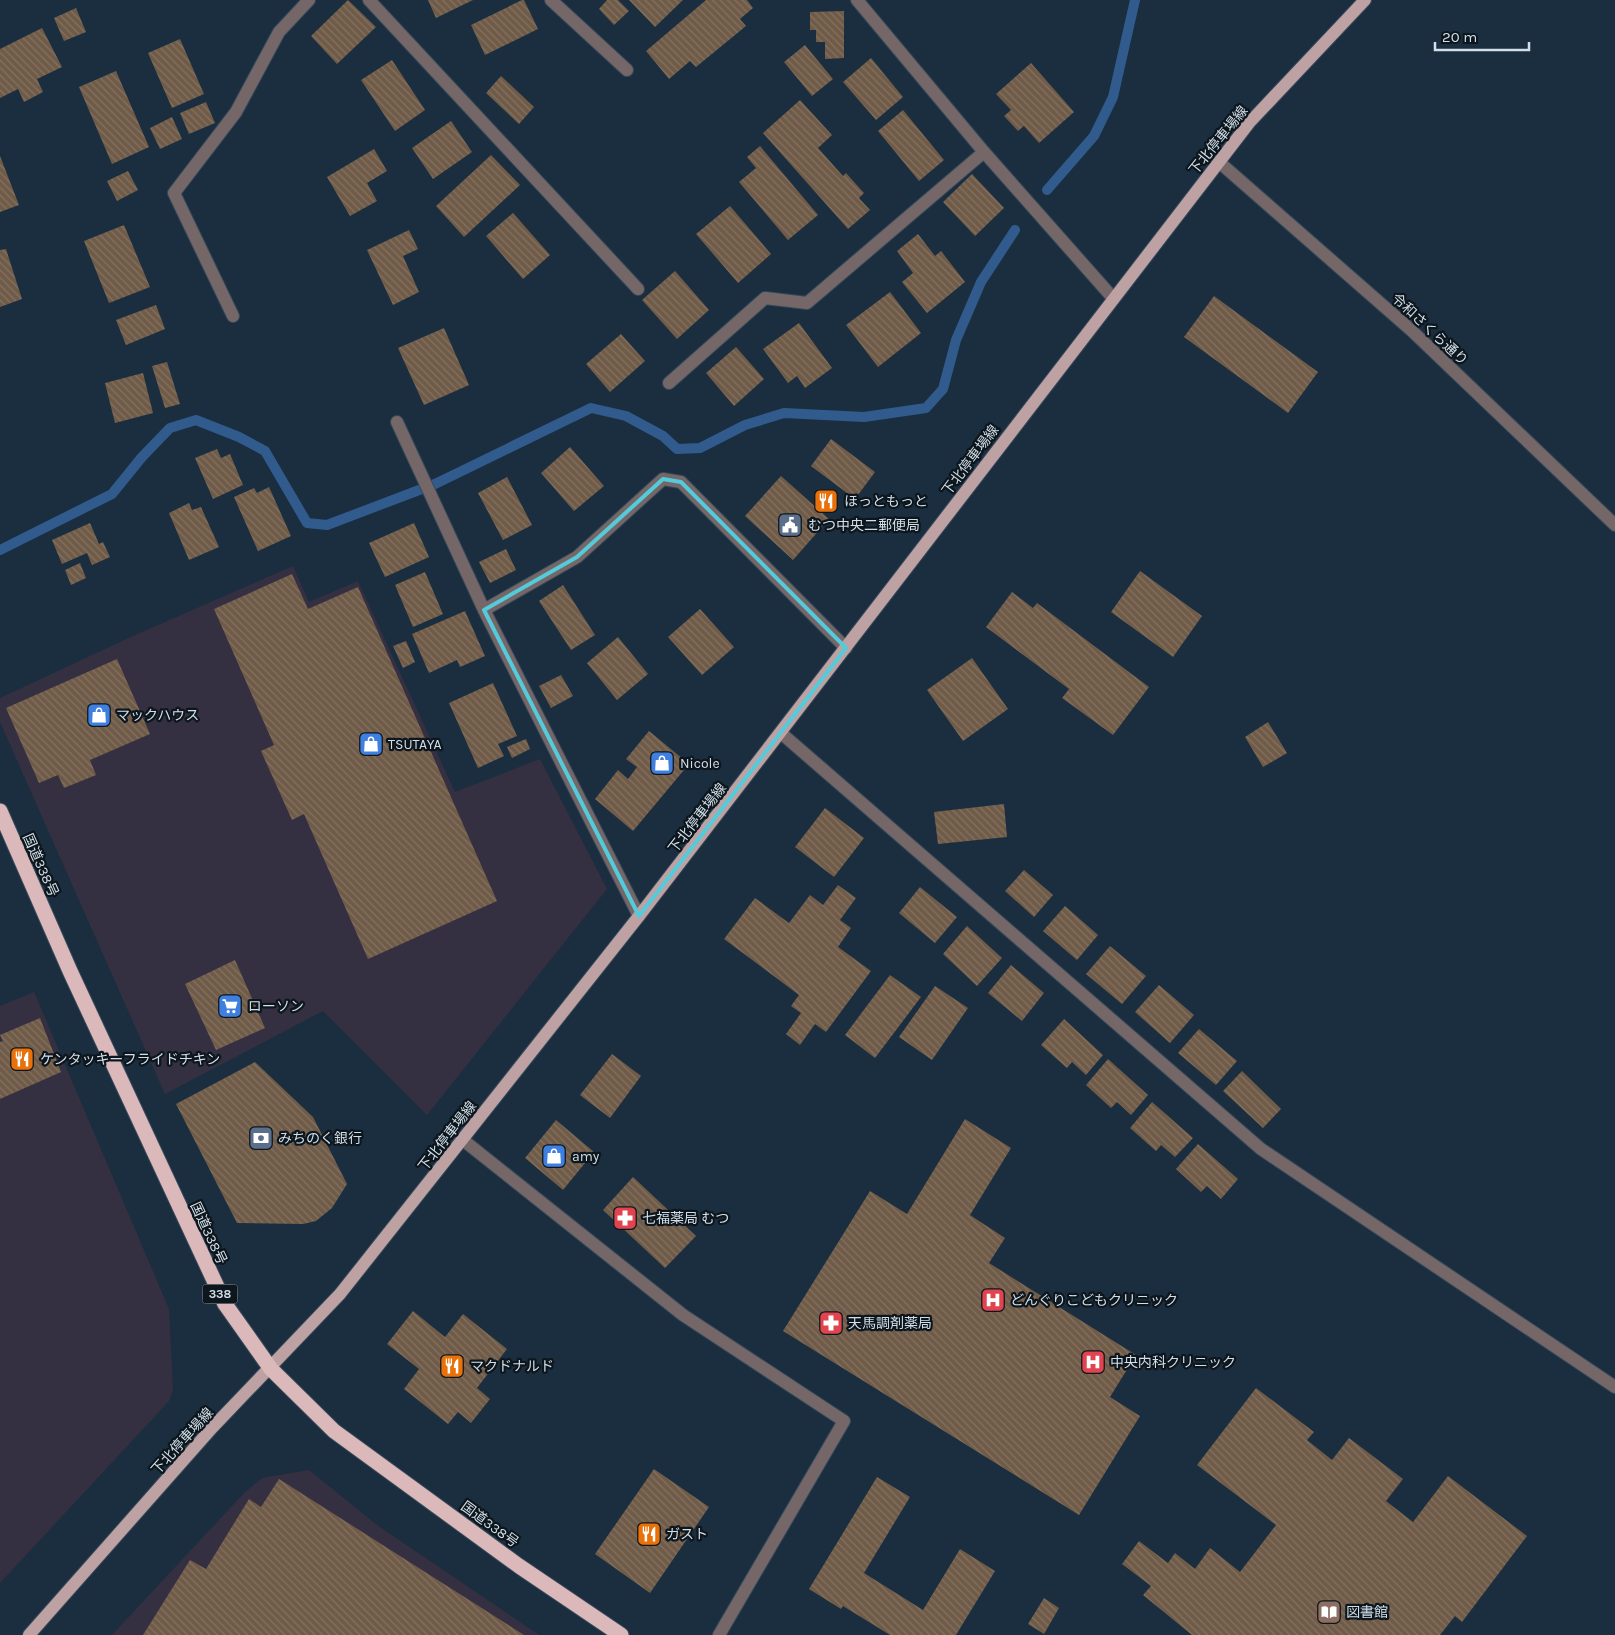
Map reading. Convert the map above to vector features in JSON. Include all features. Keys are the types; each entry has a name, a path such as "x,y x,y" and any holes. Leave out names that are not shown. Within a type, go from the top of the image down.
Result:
{"highway":[{"name":"国道338号","path":"0,811 70,972 225,1304 271,1369 334,1431 520,1566 621,1635"}],"main road":[{"name":"下北停車場線","path":"29,1635 211,1430 271,1369 340,1294 639,916 1249,123 1365,0"}],"street":[{"path":"233,316 174,193 236,112 280,32 309,0"},
{"path":"369,0 638,289"},
{"path":"551,0 627,70"},
{"path":"858,0 984,152 1113,298"},
{"path":"669,383 765,298 807,303 984,152"},
{"name":"令和さくら通り","path":"1219,162 1411,330 1615,525"},
{"path":"398,422 484,610 639,916"},
{"path":"484,610 577,557 663,478 681,482 846,648"},
{"path":"781,733 1261,1149 1615,1387"},
{"path":"463,1140 683,1315 844,1421 719,1635"}],"highlighted area":[{"path":"663,479 681,482 846,648 639,916 484,610 577,557"}],"shaded area":[{"path":"293,566 309,602 358,581 455,792 540,759 607,889 427,1115 323,1011 165,1094 0,722 0,698 133,636"},
{"path":"34,992 169,1309 173,1390 169,1401 0,1583 0,1006"},
{"path":"309,1470 377,1525 539,1635 112,1635 244,1493 262,1478"}],"building":[{"path":"348,0 376,27 337,64 311,36"},
{"path":"428,0 473,0 436,18"},
{"path":"524,0 538,29 485,55 471,25"},
{"path":"607,0 618,0 629,11 614,25 599,9"},
{"path":"629,0 683,0 655,27"},
{"path":"706,0 747,0 753,8 740,19 746,26 696,67 690,61 669,79 646,51"},
{"path":"76,8 86,32 64,41 54,18"},
{"path":"844,11 844,58 825,59 825,42 816,42 816,30 810,30 810,12"},
{"path":"42,28 62,67 37,79 43,92 24,102 18,89 0,98 0,49"},
{"path":"180,39 204,94 172,108 148,53"},
{"path":"805,45 833,79 812,96 784,62"},
{"path":"871,58 903,97 876,120 843,82"},
{"path":"392,60 425,110 395,131 361,80"},
{"path":"1031,63 1074,112 1039,143 1024,126 1018,131 1004,116 1011,110 996,94"},
{"path":"116,71 149,147 112,164 79,87"},
{"path":"501,76 534,107 519,124 486,93"},
{"path":"800,100 832,135 818,148 843,176 846,173 864,193 859,198 870,210 848,229 763,133"},
{"path":"206,102 215,123 189,134 180,113"},
{"path":"903,110 944,160 919,181 878,131"},
{"path":"172,117 182,139 160,149 150,128"},
{"path":"451,121 472,152 433,179 412,148"},
{"path":"760,146 818,215 788,240 739,182 756,168 747,157"},
{"path":"374,149 387,171 367,183 377,201 350,216 327,177"},
{"path":"491,155 520,185 464,237 436,206"},
{"path":"0,156 19,205 0,212"},
{"path":"128,171 138,190 117,201 107,181"},
{"path":"972,174 1004,208 975,236 943,202"},
{"path":"730,206 771,254 738,283 696,234"},
{"path":"513,213 550,255 523,279 486,236"},
{"path":"124,225 150,287 109,303 84,241"},
{"path":"409,230 418,249 403,256 419,292 393,305 367,250"},
{"path":"918,234 935,256 941,251 965,282 927,313 902,282 913,273 897,251"},
{"path":"6,249 22,299 0,307 0,250"},
{"path":"675,271 709,310 677,339 642,300"},
{"path":"890,292 921,333 878,367 846,325"},
{"path":"1214,296 1318,372 1288,413 1184,337"},
{"path":"156,305 165,329 126,345 116,320"},
{"path":"799,323 832,368 805,388 797,376 788,383 763,349"},
{"path":"444,328 469,385 424,405 398,348"},
{"path":"621,334 645,361 610,392 586,364"},
{"path":"736,347 764,379 734,406 706,373"},
{"path":"167,362 180,404 165,408 152,366"},
{"path":"143,373 153,413 115,423 105,383"},
{"path":"831,439 875,472 855,499 811,466"},
{"path":"570,447 604,486 574,511 541,473"},
{"path":"217,449 221,458 230,454 243,485 213,499 195,458"},
{"path":"781,476 829,519 793,560 745,516"},
{"path":"507,477 532,525 503,540 478,493"},
{"path":"269,487 291,536 258,551 234,497 254,488 257,493"},
{"path":"189,503 192,510 201,507 219,547 189,560 169,513"},
{"path":"90,523 99,544 103,542 110,557 92,565 87,553 62,564 52,540"},
{"path":"414,523 429,557 385,577 369,543"},
{"path":"506,549 516,570 490,583 479,562"},
{"path":"80,563 86,578 71,585 65,570"},
{"path":"1140,571 1202,616 1173,657 1111,612"},
{"path":"425,572 443,614 413,627 395,585"},
{"path":"292,574 308,609 358,587 497,901 368,959 304,814 292,820 261,751 274,745 214,609"},
{"path":"563,585 595,635 571,650 539,601"},
{"path":"1012,592 1033,608 1037,603 1149,687 1113,735 1062,698 1069,689 986,627"},
{"path":"700,609 734,647 702,675 668,637"},
{"path":"465,611 485,656 460,667 457,660 429,673 412,634"},
{"path":"618,637 648,674 617,700 587,663"},
{"path":"406,641 415,662 403,668 393,646"},
{"path":"972,658 1008,709 963,741 927,690"},
{"path":"117,659 150,734 90,760 96,775 64,788 58,775 39,783 6,708"},
{"path":"561,675 573,696 551,708 539,686"},
{"path":"493,683 517,736 498,744 504,756 478,768 449,703"},
{"path":"1268,722 1287,753 1263,767 1245,737"},
{"path":"649,731 689,764 633,831 595,799 618,770 628,779 637,767 626,759"},
{"path":"526,739 530,749 512,758 507,747"},
{"path":"1004,804 1007,837 938,844 934,812"},
{"path":"825,808 864,838 834,877 795,847"},
{"path":"1024,870 1053,895 1034,917 1005,891"},
{"path":"838,885 856,898 840,920 851,928 838,947 871,971 826,1032 815,1024 800,1045 786,1034 801,1013 791,1006 799,995 724,939 755,898 789,923 810,895 823,905"},
{"path":"920,887 957,917 935,943 899,913"},
{"path":"1065,906 1098,935 1077,960 1043,931"},
{"path":"967,926 1002,958 977,986 943,954"},
{"path":"1110,946 1146,976 1122,1004 1086,974"},
{"path":"235,960 265,1028 216,1050 185,984"},
{"path":"1011,965 1044,993 1022,1021 988,993"},
{"path":"890,975 921,997 875,1058 845,1035"},
{"path":"1159,985 1194,1015 1170,1043 1135,1012"},
{"path":"935,986 968,1008 932,1060 899,1037"},
{"path":"40,1018 61,1072 0,1099 0,1042 3,1041 0,1035"},
{"path":"1064,1019 1103,1055 1086,1075 1072,1062 1067,1068 1041,1045"},
{"path":"1199,1029 1237,1061 1216,1085 1178,1053"},
{"path":"612,1054 641,1076 610,1118 580,1095"},
{"path":"1108,1059 1148,1095 1131,1115 1117,1102 1111,1108 1086,1085"},
{"path":"255,1062 313,1117 347,1184 332,1208 316,1221 303,1224 237,1223 176,1104"},
{"path":"1242,1071 1281,1109 1263,1128 1223,1091"},
{"path":"1152,1102 1193,1138 1175,1157 1161,1145 1156,1151 1130,1128"},
{"path":"965,1119 1011,1148 970,1215 1005,1238 989,1263 1136,1355 1110,1397 1140,1416 1079,1515 783,1331 870,1191 907,1214"},
{"path":"556,1120 594,1152 563,1190 525,1158"},
{"path":"1198,1144 1238,1179 1221,1199 1207,1186 1201,1192 1176,1169"},
{"path":"633,1177 696,1236 665,1268 603,1210"},
{"path":"413,1311 445,1337 463,1314 507,1349 477,1388 490,1399 471,1423 458,1412 448,1424 404,1389 419,1369 387,1344"},
{"path":"1256,1388 1314,1432 1307,1440 1332,1460 1349,1438 1403,1479 1386,1501 1413,1522 1448,1476 1527,1536 1462,1622 1455,1616 1440,1635 1192,1635 1143,1595 1151,1586 1122,1564 1139,1541 1168,1563 1175,1553 1195,1569 1210,1548 1240,1572 1276,1525 1197,1465"},
{"path":"654,1469 709,1507 650,1593 595,1554"},
{"path":"877,1477 910,1497 864,1573 923,1610 960,1549 995,1571 956,1635 890,1635 843,1606 841,1609 809,1589"},
{"path":"279,1479 524,1635 143,1635 190,1560 206,1569 249,1499 261,1507"},
{"path":"1044,1598 1059,1608 1044,1634 1028,1624"}],"waterway":[{"path":"1047,190 1094,136 1113,97 1135,0"},
{"path":"0,550 112,494 142,457 170,428 196,420 239,437 265,451 307,523 327,525 435,484 591,408 626,416 663,436 677,449 700,448 745,425 784,413 864,417 926,408 943,389 956,340 981,282 1015,230"}],"place":[{"name":"ほっともっと","path":"826,501"},
{"name":"むつ中央二郵便局","path":"790,525"},
{"name":"マックハウス","path":"99,715"},
{"name":"TSUTAYA","path":"371,744"},
{"name":"Nicole","path":"662,763"},
{"name":"ローソン","path":"230,1006"},
{"name":"ケンタッキーフライドチキン","path":"22,1059"},
{"name":"みちのく銀行","path":"261,1138"},
{"name":"amy","path":"554,1156"},
{"name":"七福薬局 むつ","path":"625,1218"},
{"name":"どんぐりこどもクリニック","path":"993,1300"},
{"name":"天馬調剤薬局","path":"831,1323"},
{"name":"中央内科クリニック","path":"1093,1362"},
{"name":"マクドナルド","path":"452,1366"},
{"name":"ガスト","path":"649,1534"},
{"name":"図書館","path":"1329,1612"}]}
